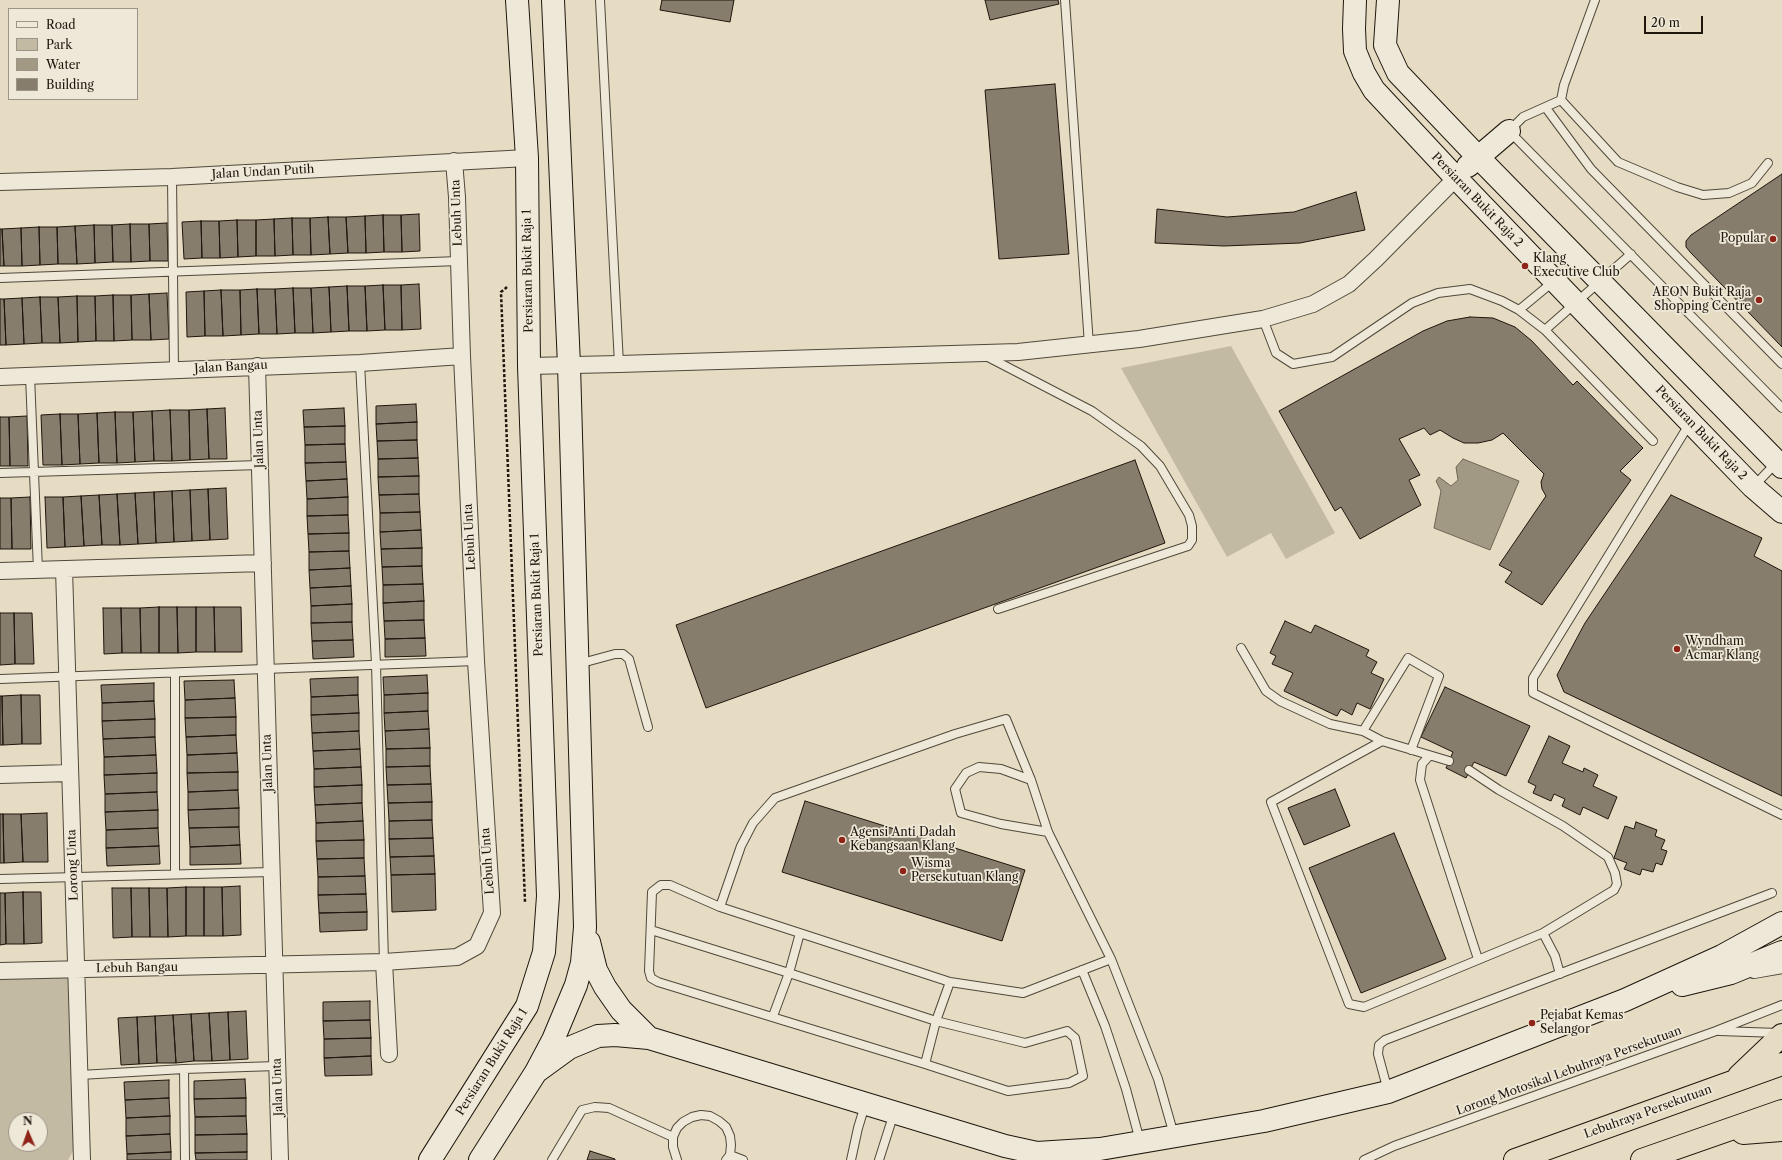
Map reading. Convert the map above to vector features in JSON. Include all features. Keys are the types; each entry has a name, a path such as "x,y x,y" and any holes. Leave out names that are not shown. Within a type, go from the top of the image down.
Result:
{"highway":[{"path":"1732,1082 1782,1034"},
{"name":"Lebuhraya Persekutuan","path":"1515,1160 1782,1064"},
{"path":"1642,1160 1782,1111"},
{"path":"1710,1136 1782,1130"}],"street":[{"name":"Persiaran Bukit Raja 1","path":"430,1160 527,1006 544,952 548,896 529,366 527,158 518,0"},
{"path":"480,1160 536,1072 553,1040 576,985 582,963 585,927 568,365 553,0"},
{"name":"Persiaran Bukit Raja 2","path":"1355,0 1355,51 1364,74 1374,90 1456,178 1690,422 1753,487 1782,512"},
{"path":"1388,0 1385,45 1398,73 1478,157 1780,462"},
{"path":"529,366 1018,352 1139,339 1263,319 1313,304 1349,284 1376,259 1456,178 1509,131"},
{"name":"Jalan Undan Putih","path":"0,182 172,177 527,158"},
{"name":"Lebuh Unta","path":"454,161 458,197 462,356 476,661 492,913"},
{"name":"Jalan Bangau","path":"0,376 360,363 462,356"},
{"name":"Jalan Unta","path":"257,366 273,966 280,1160"},
{"path":"0,571 263,563"},
{"name":"Lorong Unta","path":"64,569 82,1160"},
{"path":"0,775 70,773"},
{"name":"Lebuh Bangau","path":"0,971 273,966 384,962 457,957 477,946 492,913"},
{"path":"536,1072 569,1048 598,1036 615,1035 649,1038 1005,1146 1037,1153 1092,1150 1264,1121 1388,1092 1624,1000 1722,956 1782,923"},
{"path":"585,927 596,970 605,987 621,1010 649,1038"},
{"path":"1731,973 1782,952"},
{"path":"384,962 389,1054"},
{"path":"1624,1000 1731,973 1782,965"}],"lane":[{"path":"600,0 619,364"},
{"path":"1065,0 1089,345"},
{"path":"1561,100 1564,85 1595,0"},
{"path":"1561,100 1523,117 1509,131 1782,408"},
{"path":"1561,100 1618,162 1676,187 1703,195 1729,193 1752,183 1768,163"},
{"path":"1546,108 1591,169 1782,364"},
{"path":"172,177 174,370"},
{"path":"1545,330 1631,254"},
{"path":"0,278 459,261"},
{"path":"1519,310 1555,281"},
{"path":"1263,319 1276,353 1293,364 1332,357 1412,303 1438,293 1470,290 1502,300 1519,310 1545,330 1653,441"},
{"path":"982,353 1092,411 1141,446 1160,466 1189,515 1192,526 1192,540 1188,546 998,609"},
{"path":"360,363 376,664 384,962"},
{"path":"30,376 38,570"},
{"path":"1690,422 1533,678 1533,693 1782,815"},
{"path":"1753,487 1780,462"},
{"path":"0,473 260,465"},
{"path":"1241,648 1266,691 1280,702 1330,724 1363,731 1382,741 1449,761"},
{"path":"577,664 615,654 623,654 629,659 648,727"},
{"path":"1363,731 1408,658 1439,676 1411,750"},
{"path":"0,679 476,661"},
{"path":"175,673 175,874"},
{"path":"720,907 741,846 753,823 775,798 955,734 1006,719 1031,780 1048,832 1111,958 1158,1079 1175,1136"},
{"path":"1382,741 1271,802 1349,1004 1364,1007 1543,933 1614,890 1617,884 1615,873 1608,857 1563,826 1499,790 1469,770"},
{"path":"1429,756 1422,764 1420,780 1478,959"},
{"path":"1031,780 1001,769 979,767 966,773 955,788 961,813 1001,824 1048,832"},
{"path":"0,879 271,872"},
{"path":"651,930 936,1021 1025,1043 1067,1031 1075,1038 1083,1076 1069,1083 1008,1091 772,1016 658,982 651,978 649,971 652,892 660,885 670,885 720,907 950,982 1023,993 1111,958"},
{"path":"1388,1092 1378,1054 1379,1045 1385,1040 1772,892"},
{"path":"772,1016 789,973 800,933"},
{"path":"1543,933 1555,956 1560,974"},
{"path":"1082,970 1105,1026 1126,1088 1140,1142"},
{"path":"924,1064 936,1021 950,982"},
{"name":"Lorong Motosikal Lebuhraya Persekutuan","path":"1364,1160 1394,1146 1782,1005"},
{"path":"1716,1030 1782,1034"},
{"path":"80,1075 184,1069 277,1066"},
{"path":"184,1069 185,1160"},
{"path":"851,1160 858,1128 866,1104"},
{"path":"552,1160 582,1110 595,1107 609,1108 673,1138"},
{"path":"879,1160 887,1131 895,1112"},
{"path":"677,1160 673,1147 673,1138 677,1128 683,1122 692,1117 701,1115 710,1116 726,1127 731,1140 728,1157 743,1160"}],"path":[{"path":"525,907 501,292 528,270"}],"green space":[{"path":"1231,346 1335,533 1286,559 1271,533 1227,557 1121,368"},
{"path":"0,969 64,972 70,981 76,1146 68,1160 0,1160"}],"water":[{"path":"1463,459 1519,481 1490,550 1434,528 1441,491 1436,481 1439,477 1451,486 1458,480 1456,467"}],"building":[{"path":"662,0 734,0 730,22 660,10"},
{"path":"985,0 1058,0 1059,4 990,20"},
{"path":"1055,84 1069,254 999,259 985,90"},
{"name":"AEON Bukit Raja Shopping Centre","path":"1782,174 1782,347 1691,253 1686,247 1686,241 1691,235"},
{"path":"1356,192 1365,230 1300,243 1224,246 1155,243 1157,209 1227,217 1294,212"},
{"path":"419,214 420,251 402,252 401,215"},
{"path":"383,215 384,252 366,253 365,216"},
{"path":"383,215 401,215 402,252 384,252"},
{"path":"365,216 366,253 348,253 346,217"},
{"path":"328,217 330,254 311,255 310,218"},
{"path":"328,217 346,217 348,253 330,254"},
{"path":"292,218 293,255 275,256 274,219"},
{"path":"292,218 310,218 311,255 293,255"},
{"path":"274,219 275,256 256,256 256,220"},
{"path":"237,220 238,257 220,258 219,221"},
{"path":"237,220 256,220 256,256 238,257"},
{"path":"201,221 202,258 184,259 182,222"},
{"path":"201,221 219,221 220,258 202,258"},
{"path":"167,223 168,261 150,261 149,224"},
{"path":"130,224 131,262 113,262 112,225"},
{"path":"130,224 149,224 150,261 131,262"},
{"path":"94,225 95,263 77,264 75,226"},
{"path":"94,225 112,225 113,262 95,263"},
{"path":"75,226 77,264 58,264 57,227"},
{"path":"39,227 40,265 22,266 21,228"},
{"path":"39,227 57,227 58,264 40,265"},
{"path":"21,228 22,266 4,266 2,229"},
{"path":"0,229 2,229 4,266 0,266"},
{"path":"419,284 421,329 402,330 401,285"},
{"path":"383,285 385,330 367,331 365,286"},
{"path":"383,285 401,285 402,330 385,330"},
{"path":"347,286 349,331 331,332 329,287"},
{"path":"347,286 365,286 367,331 349,331"},
{"path":"329,287 331,332 313,333 311,288"},
{"path":"293,288 295,333 277,334 275,289"},
{"path":"293,288 311,288 313,333 295,333"},
{"path":"257,289 259,334 241,335 240,290"},
{"path":"257,289 275,289 277,334 259,334"},
{"path":"221,290 223,336 205,336 204,291"},
{"path":"221,290 240,290 241,335 223,336"},
{"path":"204,291 205,336 187,337 186,292"},
{"path":"167,293 169,339 151,340 149,294"},
{"path":"149,294 151,340 132,340 131,295"},
{"path":"113,295 114,341 96,341 95,296"},
{"path":"113,295 131,295 132,340 114,341"},
{"path":"77,296 78,342 60,343 58,297"},
{"path":"77,296 95,296 96,341 78,342"},
{"path":"40,297 42,343 24,344 22,298"},
{"path":"40,297 58,297 60,343 42,343"},
{"path":"22,298 24,344 6,345 4,299"},
{"path":"0,299 4,299 6,345 0,345"},
{"path":"1470,317 1493,318 1515,327 1532,341 1573,385 1577,381 1643,448 1620,471 1631,480 1542,605 1505,582 1512,572 1499,565 1546,496 1542,489 1541,482 1544,474 1503,433 1492,440 1478,443 1464,443 1440,430 1430,435 1424,428 1399,439 1420,475 1409,480 1421,505 1360,539 1341,507 1335,511 1279,411 1423,331 1447,321"},
{"path":"416,404 417,422 376,424 376,406"},
{"path":"225,408 227,459 209,459 207,409"},
{"path":"344,408 345,426 304,427 303,410"},
{"path":"207,409 209,459 190,460 189,410"},
{"path":"170,410 189,410 190,460 172,461"},
{"path":"170,410 172,461 154,461 152,411"},
{"path":"152,411 154,461 135,462 133,412"},
{"path":"115,412 133,412 135,462 117,463"},
{"path":"115,412 117,463 99,463 97,413"},
{"path":"97,413 99,463 80,464 78,414"},
{"path":"60,414 62,465 43,465 41,415"},
{"path":"60,414 78,414 80,464 62,465"},
{"path":"27,416 28,466 10,466 9,417"},
{"path":"0,417 9,417 10,466 0,466"},
{"path":"417,422 417,440 377,441 376,424"},
{"path":"345,426 345,444 305,445 304,427"},
{"path":"417,440 418,458 378,459 377,441"},
{"path":"345,444 346,462 305,463 305,445"},
{"path":"418,458 419,476 378,477 378,459"},
{"path":"1135,460 1165,543 706,708 676,625"},
{"path":"346,462 347,479 306,481 305,463"},
{"path":"419,476 419,494 379,495 378,477"},
{"path":"347,479 348,497 307,499 306,481"},
{"path":"226,488 228,539 210,540 208,489"},
{"path":"208,489 210,540 192,541 190,490"},
{"path":"190,490 192,541 174,542 172,491"},
{"path":"172,491 174,542 156,543 154,492"},
{"path":"154,492 156,543 138,544 135,493"},
{"path":"135,493 138,544 120,545 117,494"},
{"path":"117,494 120,545 102,545 99,495"},
{"path":"419,494 420,512 380,513 379,495"},
{"path":"99,495 102,545 84,546 81,496"},
{"name":"Wyndham Acmar Klang","path":"1671,495 1762,538 1754,556 1782,571 1782,796 1564,692 1557,675 1585,623"},
{"path":"81,496 84,546 65,547 63,497"},
{"path":"30,497 31,549 12,549 11,498"},
{"path":"45,497 63,497 65,547 47,548"},
{"path":"348,497 348,515 307,516 307,499"},
{"path":"0,498 11,498 12,549 0,549"},
{"path":"420,512 421,530 380,532 380,513"},
{"path":"348,515 349,533 308,534 307,516"},
{"path":"421,530 422,548 381,549 380,532"},
{"path":"349,533 349,551 309,552 308,534"},
{"path":"422,548 422,566 382,567 381,549"},
{"path":"349,551 350,568 309,570 309,552"},
{"path":"422,566 423,584 383,585 382,567"},
{"path":"350,568 351,586 310,588 309,570"},
{"path":"423,584 424,601 383,603 383,585"},
{"path":"351,586 352,604 311,606 310,588"},
{"path":"424,601 424,620 384,621 383,603"},
{"path":"352,604 352,622 311,623 311,606"},
{"path":"159,607 177,607 178,653 159,653"},
{"path":"159,607 159,653 141,653 140,608"},
{"path":"177,607 196,607 196,652 178,653"},
{"path":"196,607 214,607 215,652 196,652"},
{"path":"214,607 241,607 242,652 215,652"},
{"path":"103,608 121,608 122,653 104,654"},
{"path":"121,608 140,608 141,653 122,653"},
{"path":"0,613 14,613 15,664 0,665"},
{"path":"14,613 32,613 34,664 15,664"},
{"path":"424,620 425,638 385,639 384,621"},
{"path":"1285,621 1311,633 1315,625 1369,650 1366,656 1377,662 1371,673 1384,679 1370,709 1357,703 1352,715 1341,709 1337,716 1284,691 1293,673 1272,664 1276,656 1270,653"},
{"path":"352,622 353,640 312,641 311,623"},
{"path":"425,638 426,656 385,657 385,639"},
{"path":"353,640 354,657 313,659 312,641"},
{"path":"427,675 428,693 384,695 383,677"},
{"path":"358,677 358,695 311,697 310,679"},
{"path":"234,680 235,698 185,700 184,681"},
{"path":"154,683 154,701 102,703 101,685"},
{"path":"1445,687 1530,726 1506,776 1474,762 1466,778 1446,768 1453,752 1421,737"},
{"path":"428,693 428,711 384,713 384,695"},
{"path":"21,695 40,695 41,744 22,744"},
{"path":"21,695 22,744 3,745 2,696"},
{"path":"358,695 359,713 311,715 311,697"},
{"path":"0,696 2,696 3,745 0,745"},
{"path":"235,698 236,717 185,718 185,700"},
{"path":"154,701 155,719 102,721 102,703"},
{"path":"428,711 429,729 385,731 384,713"},
{"path":"359,713 359,731 312,733 311,715"},
{"path":"236,717 236,735 186,737 185,718"},
{"path":"155,719 155,737 103,739 102,721"},
{"path":"429,729 430,748 386,749 385,731"},
{"path":"359,731 360,749 313,751 312,733"},
{"path":"236,735 237,753 187,755 186,737"},
{"path":"1549,736 1570,746 1562,763 1583,772 1584,768 1598,775 1593,786 1617,797 1608,819 1583,807 1580,815 1562,806 1565,799 1554,794 1551,801 1533,793 1536,786 1528,782"},
{"path":"155,737 156,755 104,757 103,739"},
{"path":"430,748 430,766 386,767 386,749"},
{"path":"360,749 361,767 314,769 313,751"},
{"path":"237,753 238,772 187,773 187,755"},
{"path":"156,755 157,773 104,775 104,757"},
{"path":"430,766 431,784 387,785 386,767"},
{"path":"361,767 362,785 314,787 314,769"},
{"path":"238,772 238,790 188,792 187,773"},
{"path":"157,773 157,792 105,794 104,775"},
{"path":"431,784 432,802 388,803 387,785"},
{"path":"362,785 362,803 315,805 314,787"},
{"path":"1335,789 1350,826 1304,845 1288,808"},
{"path":"238,790 239,808 188,810 188,792"},
{"path":"157,792 158,810 105,812 105,794"},
{"name":"Wisma Persekutuan Klang","path":"805,801 1025,870 1002,941 782,872"},
{"path":"432,802 432,820 389,821 388,803"},
{"path":"362,803 363,821 316,823 315,805"},
{"path":"239,808 239,827 189,828 188,810"},
{"path":"158,810 158,828 106,830 105,812"},
{"path":"47,813 48,862 23,862 21,814"},
{"path":"0,814 3,814 4,863 0,863"},
{"path":"3,814 21,814 23,862 4,863"},
{"path":"432,820 433,838 389,839 389,821"},
{"path":"363,821 364,840 316,841 316,823"},
{"path":"1636,822 1657,830 1655,836 1665,840 1661,849 1667,851 1662,865 1656,863 1653,872 1642,869 1640,875 1624,869 1627,863 1614,858 1625,826 1634,829"},
{"path":"239,827 240,845 190,847 189,828"},
{"path":"158,828 159,846 106,848 106,830"},
{"path":"1394,833 1446,959 1361,993 1309,868"},
{"path":"433,838 434,856 390,857 389,839"},
{"path":"364,840 364,858 317,859 316,841"},
{"path":"240,845 241,864 190,865 190,847"},
{"path":"159,846 160,864 107,866 106,848"},
{"path":"434,856 435,874 391,875 390,857"},
{"path":"364,858 365,876 318,877 317,859"},
{"path":"435,874 436,910 392,912 391,875"},
{"path":"365,876 366,894 318,895 318,877"},
{"path":"240,886 241,935 223,936 222,887"},
{"path":"186,887 186,936 168,937 167,888"},
{"path":"186,887 204,887 204,936 186,936"},
{"path":"204,887 222,887 223,936 204,936"},
{"path":"112,888 131,888 132,937 113,938"},
{"path":"131,888 149,888 150,937 132,937"},
{"path":"149,888 167,888 168,937 150,937"},
{"path":"23,892 41,892 42,943 24,944"},
{"path":"23,892 24,944 6,944 5,893"},
{"path":"0,893 5,893 6,944 0,945"},
{"path":"366,894 367,912 319,913 318,895"},
{"path":"367,912 367,930 320,932 319,913"},
{"path":"370,1001 370,1020 323,1021 323,1002"},
{"path":"246,1011 248,1059 230,1060 228,1012"},
{"path":"228,1012 230,1060 212,1061 209,1013"},
{"path":"209,1013 212,1061 194,1061 191,1014"},
{"path":"191,1014 194,1061 176,1063 173,1015"},
{"path":"173,1015 176,1063 157,1063 155,1016"},
{"path":"155,1016 157,1063 139,1064 137,1017"},
{"path":"137,1017 139,1064 121,1065 118,1018"},
{"path":"370,1020 371,1038 324,1039 323,1021"},
{"path":"371,1038 371,1056 324,1058 324,1039"},
{"path":"371,1056 372,1075 325,1076 324,1058"},
{"path":"245,1079 246,1098 194,1099 194,1081"},
{"path":"169,1080 169,1098 125,1100 124,1082"},
{"path":"169,1098 170,1116 126,1118 125,1100"},
{"path":"246,1098 246,1116 195,1117 194,1099"},
{"path":"170,1116 170,1134 126,1136 126,1118"},
{"path":"246,1116 247,1134 195,1135 195,1117"},
{"path":"170,1134 171,1152 127,1154 126,1136"},
{"path":"247,1134 247,1152 195,1153 195,1135"},
{"path":"590,1151 615,1159 615,1160 587,1160"},
{"path":"171,1152 171,1160 127,1160 127,1154"},
{"path":"247,1152 247,1160 196,1160 195,1153"}],"place":[{"name":"Popular","path":"1773,239"},
{"name":"Klang Executive Club","path":"1525,266"},
{"name":"AEON Bukit Raja Shopping Centre","path":"1759,300"},
{"name":"Wyndham Acmar Klang","path":"1677,649"},
{"name":"Agensi Anti Dadah Kebangsaan Klang","path":"842,840"},
{"name":"Wisma Persekutuan Klang","path":"903,871"},
{"name":"Pejabat Kemas Selangor","path":"1532,1023"}]}
